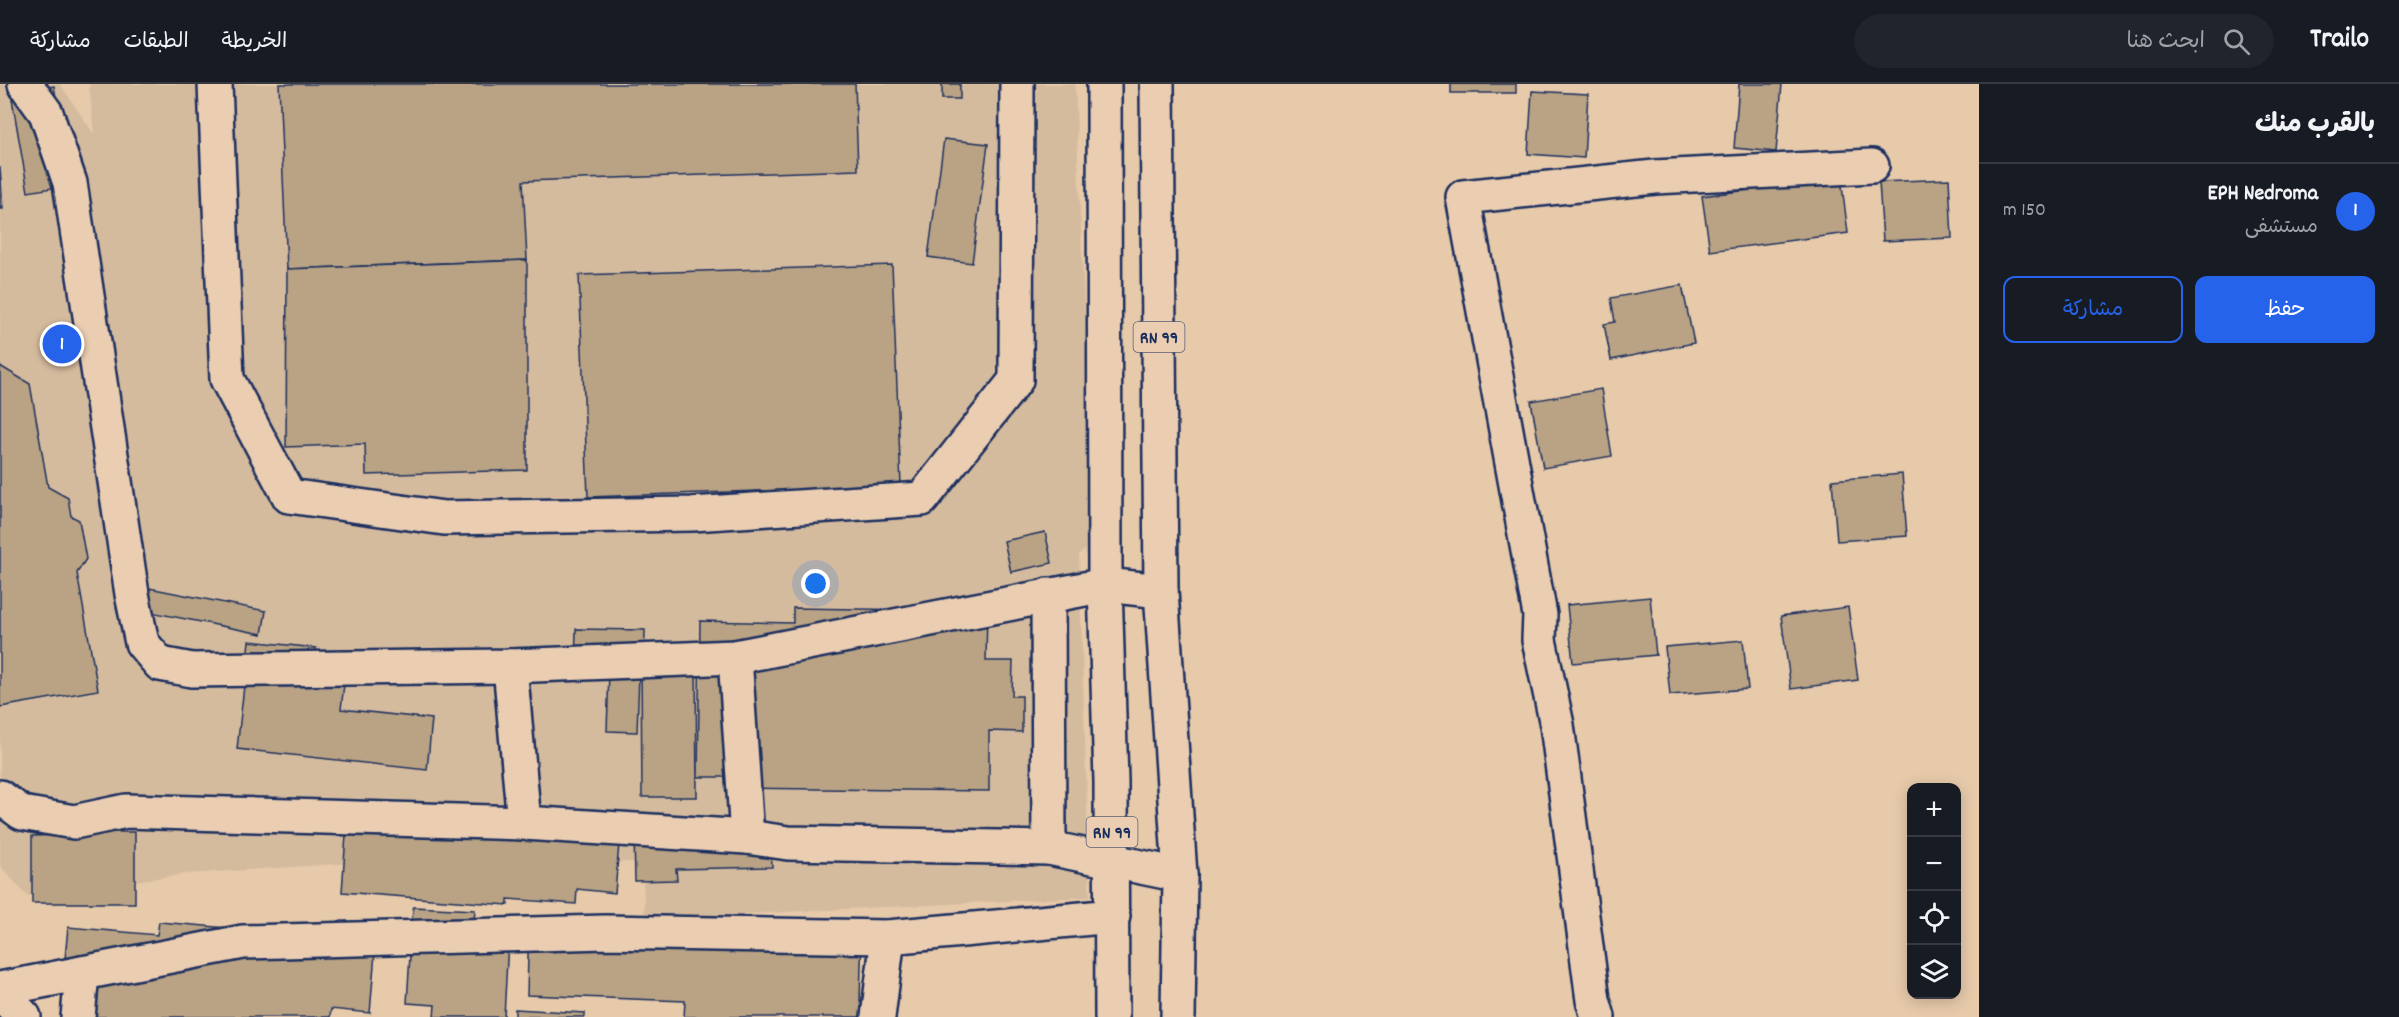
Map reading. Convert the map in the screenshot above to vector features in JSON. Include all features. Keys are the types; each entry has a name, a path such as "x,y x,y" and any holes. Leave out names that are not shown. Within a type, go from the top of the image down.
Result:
{"street":[{"path":"25,84 46,113 70,183 132,594 142,643 160,664 192,670 510,666 735,657 1048,594 1105,585 1161,591"},
{"path":"215,84 227,379 289,496 444,518 693,514 922,499 1016,380 1017,84"},
{"name":"RN 99","path":"1104,84 1105,585 1109,670 1113,916 1112,1017"},
{"name":"RN 99","path":"1157,84 1161,591 1180,875 1178,1017"},
{"path":"1598,1017 1593,1000 1557,725 1539,640 1540,615 1462,198 1655,177 1872,166"},
{"path":"1048,594 1049,848"},
{"path":"735,657 747,837"},
{"path":"510,666 524,823"},
{"path":"0,797 22,813 74,822 126,811 524,823 747,837 788,843 1049,848 1180,875"},
{"path":"0,991 243,942 605,932 888,937 1113,916"},
{"path":"878,1017 888,937"},
{"path":"78,1017 82,973"},
{"path":"0,991 24,1017"}],"shaded area":[{"path":"0,84 60,84 94,134 89,84 1075,84 1094,544 1079,554 1090,897 645,919 642,862 397,860 187,874 27,896 0,866"}],"building":[{"path":"279,84 855,84 858,170 523,181 527,260 287,269"},
{"path":"942,84 960,84 960,99 942,99"},
{"path":"1451,84 1516,84 1516,93 1451,93"},
{"path":"1739,84 1782,84 1776,152 1734,148"},
{"path":"54,86 71,185 28,192 11,93"},
{"path":"1532,91 1588,94 1584,158 1528,154"},
{"path":"944,139 988,144 972,263 928,257"},
{"path":"0,167 3,209 0,209"},
{"path":"1841,178 1848,233 1710,251 1702,196"},
{"path":"1949,179 1952,238 1883,241 1879,182"},
{"path":"527,260 527,470 366,475 365,444 286,447 287,269"},
{"path":"892,265 901,486 588,497 579,275"},
{"path":"1682,285 1694,343 1611,360 1604,324 1615,322 1611,298"},
{"path":"0,366 30,384 48,487 68,498 71,516 79,520 86,559 77,573 98,690 0,707"},
{"path":"1601,389 1612,456 1543,468 1531,401"},
{"path":"1902,474 1907,536 1837,541 1832,480"},
{"path":"1045,532 1052,563 1011,572 1004,541"},
{"path":"139,586 266,611 262,634 135,609"},
{"path":"1650,597 1656,655 1573,663 1567,605"},
{"path":"1848,607 1858,680 1791,689 1781,616"},
{"path":"793,608 987,611 986,661 1013,661 1012,696 1022,696 1022,732 989,731 989,791 739,788 739,777 698,777 700,621 793,623"},
{"path":"576,629 645,630 644,671 575,670"},
{"path":"1743,640 1748,689 1670,695 1665,647"},
{"path":"249,641 316,648 314,673 345,676 341,709 432,719 427,770 237,749"},
{"path":"641,666 696,666 697,797 642,797"},
{"path":"609,672 639,673 637,732 607,731"},
{"path":"347,820 620,831 615,893 577,889 576,904 508,899 508,905 342,892"},
{"path":"69,832 135,832 135,903 32,903 32,836 68,835"},
{"path":"634,832 771,847 772,867 676,869 677,880 635,881"},
{"path":"413,907 475,910 474,920 509,922 504,1017 434,1017 435,1005 407,1003"},
{"path":"529,917 862,930 860,1002 863,1002 862,1017 684,1017 685,1001 527,995"},
{"path":"159,922 376,941 370,1013 331,1009 330,1017 91,1017 63,980 68,927 157,935"},
{"path":"515,1009 585,1013 585,1017 515,1017"}],"place":[{"name":"EPH Nedroma","path":"62,344"}]}
